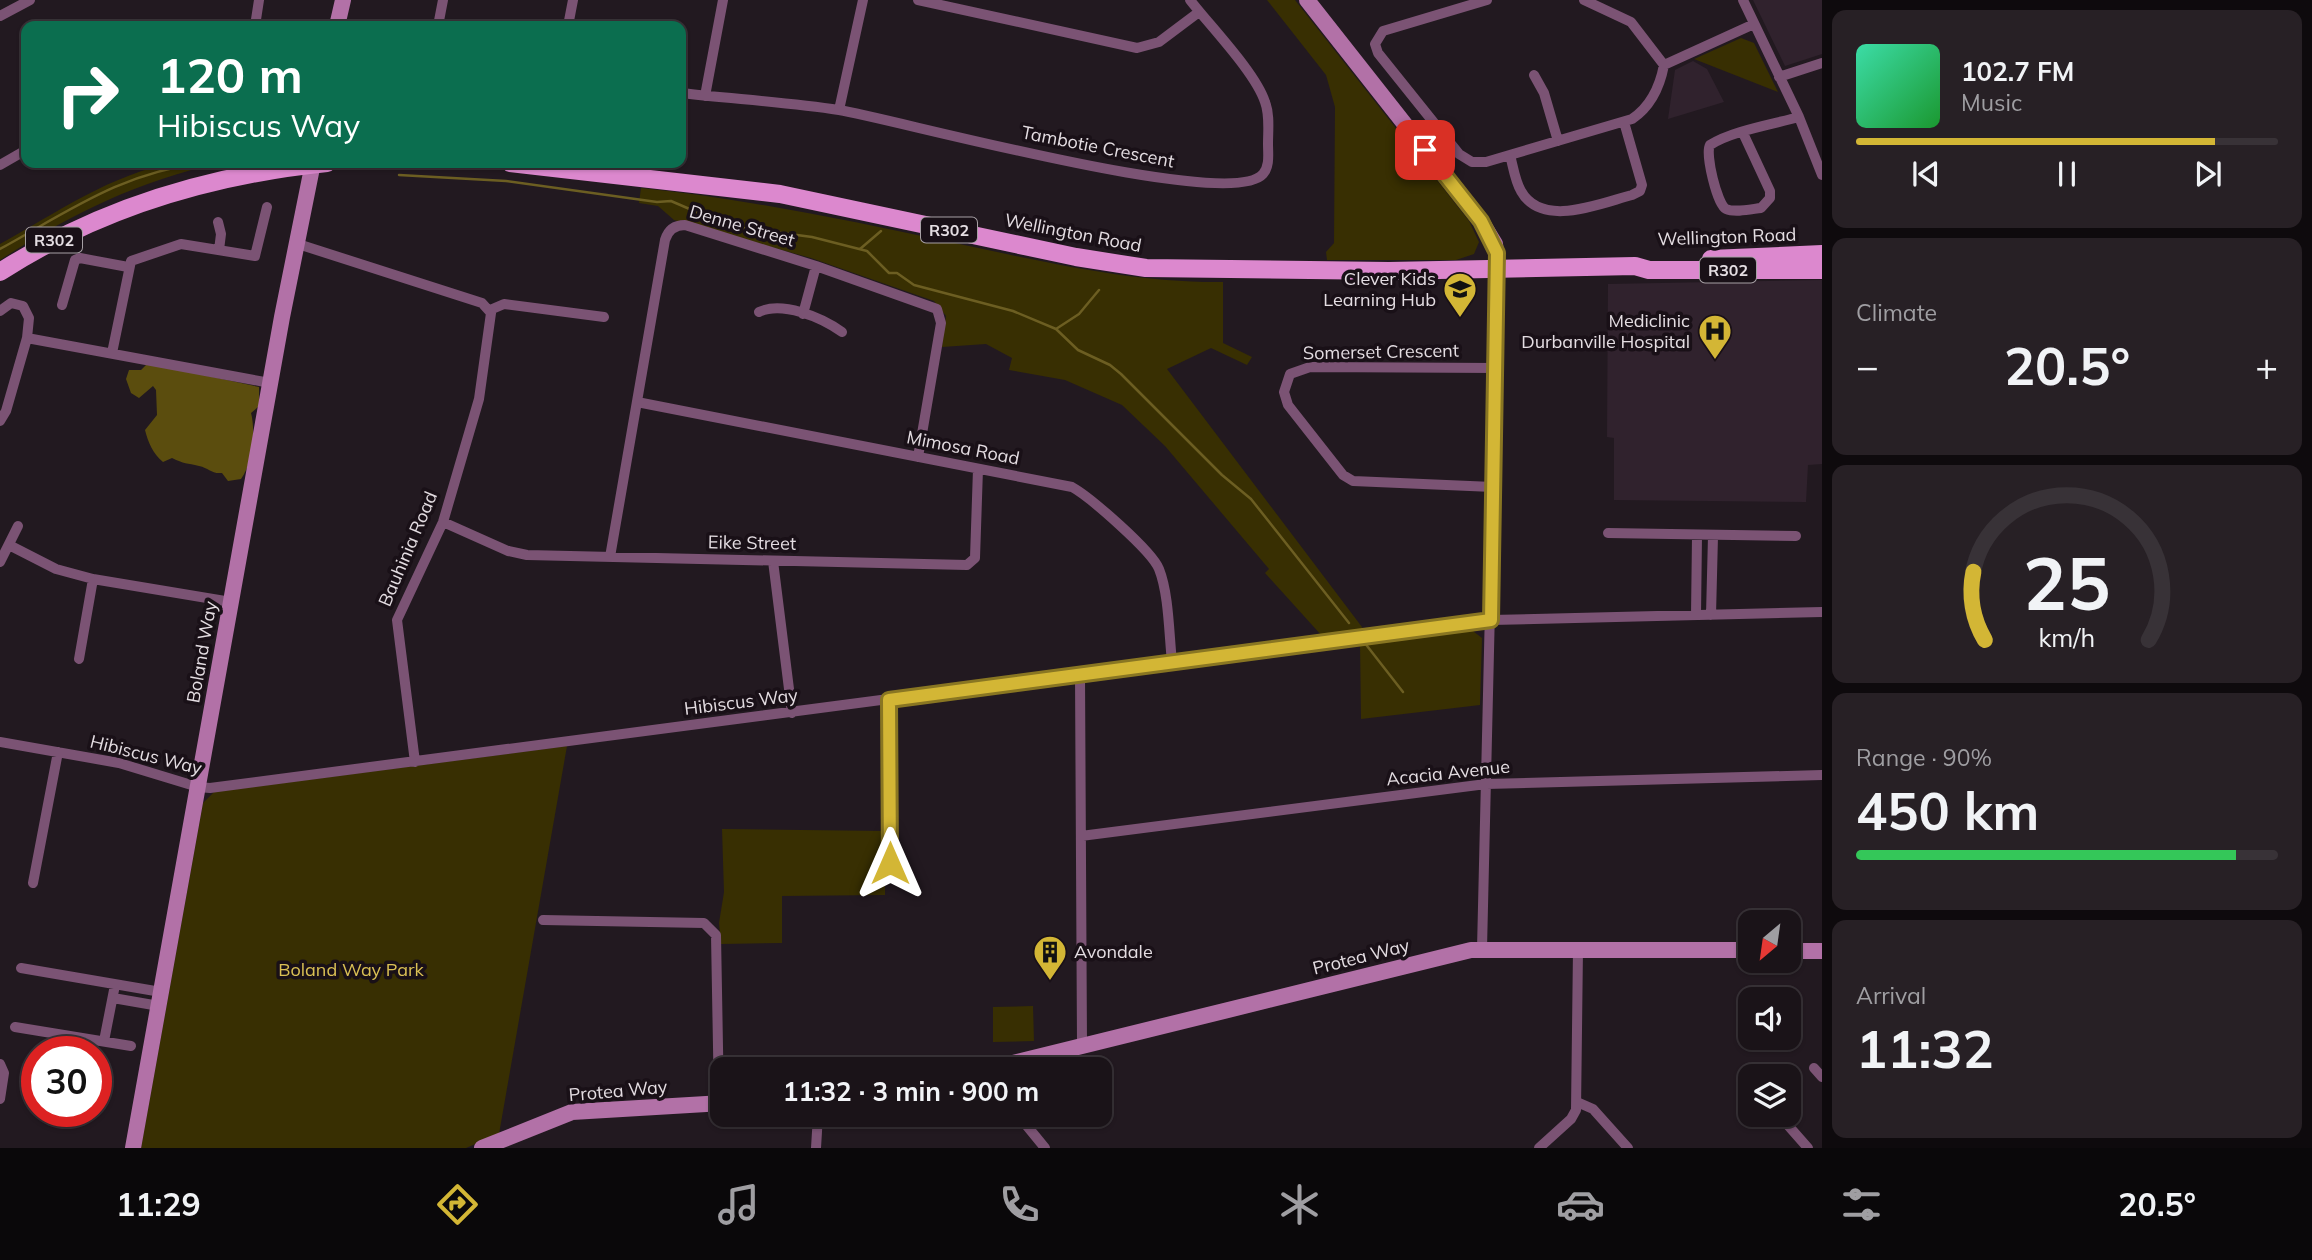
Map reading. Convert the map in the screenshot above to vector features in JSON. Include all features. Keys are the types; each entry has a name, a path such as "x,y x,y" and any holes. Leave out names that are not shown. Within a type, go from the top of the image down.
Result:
{"main road":[{"name":"R302","path":"0,272 47,243 136,204 200,185 291,168"},
{"name":"Wellington Road","path":"554,168 780,194 1076,257 1146,268 1245,271 1636,266 1649,270 1822,270"},
{"name":"Wellington Road","path":"1636,266 1647,261 1822,254"}],"street":[{"path":"0,16 30,0"},
{"path":"256,21 259,0"},
{"path":"338,21 343,0"},
{"path":"439,21 443,0"},
{"path":"569,21 573,0"},
{"path":"705,96 723,0"},
{"path":"686,94 839,110 863,0"},
{"path":"918,0 1145,49 1159,42 1199,12"},
{"name":"Tambotie Crescent","path":"839,110 1127,173 1185,181 1254,181 1265,172 1268,161 1269,118 1265,101 1189,0"},
{"path":"1307,0 1481,221 1495,244 1498,269 1482,949"},
{"path":"1487,0 1387,29 1377,36 1378,52 1459,154 1476,163 1624,122 1643,110 1658,88 1664,65"},
{"path":"1584,0 1631,22 1664,65"},
{"path":"1743,0 1799,117 1822,175"},
{"path":"1664,65 1754,24"},
{"path":"1780,77 1822,63"},
{"path":"1534,75 1544,93 1558,141"},
{"path":"1743,133 1770,191 1770,198 1761,208 1729,210 1721,204 1707,151 1713,142 1743,133 1799,117"},
{"path":"1510,155 1522,193 1546,211 1576,210 1632,195 1640,191 1642,185 1624,122"},
{"path":"0,165 21,153"},
{"name":"Boland Way","path":"133,1148 270,383 298,244 317,168"},
{"path":"112,353 128,267 135,259 174,244 255,256 267,207"},
{"path":"218,222 221,234 219,250"},
{"name":"Denne Street","path":"610,557 665,240 672,228 685,225 816,266 930,305 939,313 942,323 918,457"},
{"path":"298,244 482,303 491,311 504,304 604,317"},
{"path":"62,305 75,260 80,258 128,267"},
{"path":"803,314 816,266"},
{"path":"0,311 11,303 23,306 29,318 27,338 6,411 0,421"},
{"path":"758,312 772,307 803,314 827,322 842,332"},
{"name":"Bauhinia Road","path":"415,762 397,624 443,522 479,398 491,311"},
{"path":"27,338 270,383"},
{"name":"Somerset Crescent","path":"1493,487 1353,481 1343,475 1296,415 1284,392 1290,374 1310,367 1496,368"},
{"name":"Mimosa Road","path":"637,402 1072,487 1082,492 1148,552 1160,572 1172,662"},
{"name":"Eike Street","path":"443,522 519,554 971,564 975,558 978,469"},
{"path":"0,562 18,526"},
{"path":"1608,533 1796,536"},
{"path":"1696,536 1696,615"},
{"path":"1711,615 1713,536"},
{"path":"9,545 56,569 93,579 231,602"},
{"path":"773,561 792,713"},
{"path":"79,659 93,579"},
{"name":"Hibiscus Way","path":"0,741 131,766 198,788 415,762 1491,620 1822,612"},
{"path":"1080,675 1082,1045"},
{"path":"889,700 890,863"},
{"path":"33,883 58,752"},
{"name":"Acacia Avenue","path":"1081,836 1486,784 1822,775"},
{"path":"543,920 704,923 716,935 720,1057"},
{"name":"Protea Way","path":"1036,1057 1482,949 1738,950"},
{"path":"1539,1148 1571,1119 1577,1102 1578,949"},
{"path":"1801,951 1822,951"},
{"path":"21,968 116,985 160,999"},
{"path":"105,1036 116,985"},
{"path":"113,998 160,999"},
{"path":"15,1027 72,1036"},
{"path":"112,1042 131,1046"},
{"path":"0,1065 4,1073 0,1098"},
{"path":"1577,1102 1593,1109 1628,1148"},
{"name":"Protea Way","path":"482,1148 572,1112 710,1104"},
{"path":"816,1148 817,1127"},
{"path":"1028,1127 1045,1148"},
{"path":"1790,1127 1808,1148"}],"shaded area":[{"path":"1753,0 1822,0 1822,54 1785,66"},
{"path":"1693,61 1707,69 1724,102 1668,119 1675,70"},
{"name":"Mediclinic Durbanville Hospital","path":"1822,280 1822,464 1808,465 1806,502 1614,500 1614,438 1607,437 1608,284"},
{"path":"148,363 259,387 259,406 251,413 252,448 241,479 228,481 222,473 172,458 163,462 156,455 145,430 157,415 156,390 153,386 139,398 131,393 126,379 129,370 141,370"}],"green space":[{"path":"1267,0 1295,0 1469,221 1479,242 1474,254 1456,260 1327,260 1326,252 1334,243 1335,107 1326,75"},
{"path":"1741,38 1754,43 1778,92 1694,59"},
{"path":"152,168 200,168 105,201 52,228 0,260 0,244 106,185"},
{"path":"641,188 796,211 1086,270 1154,279 1223,282 1223,343 1252,357 1247,365 1211,348 1167,369 1365,631 1322,636 1265,573 1269,569 1165,446 1122,405 1065,380 1009,370 1012,358 986,344 942,347 946,316 934,301 811,258 674,220 658,206 639,203"},
{"path":"1469,628 1482,638 1480,705 1361,719 1360,642"},
{"name":"Boland Way Park","path":"567,746 499,1134 466,1148 141,1148 203,803 214,792"},
{"path":"722,829 885,831 885,895 782,896 782,943 721,944 719,923 724,892"},
{"path":"1033,1006 1034,1041 993,1042 993,1007"}],"waterway":[{"path":"0,249 97,195 147,175 174,168"},
{"path":"399,175 506,181 657,202 671,201 729,226 812,237 867,251 889,273 897,273 914,285 1013,311 1056,329 1078,350 1110,365 1121,374 1222,475 1251,499 1349,623"},
{"path":"860,249 881,231"},
{"path":"1056,329 1079,314 1099,290"},
{"path":"1364,642 1403,692"}],"place":[{"name":"Clever Kids Learning Hub","path":"1460,319"},
{"name":"Mediclinic Durbanville Hospital","path":"1715,361"},
{"name":"Avondale","path":"1050,982"}],"route":[{"path":"890,863 889,700 1491,620 1497,253 1495,244 1481,221 1425,150"}]}
